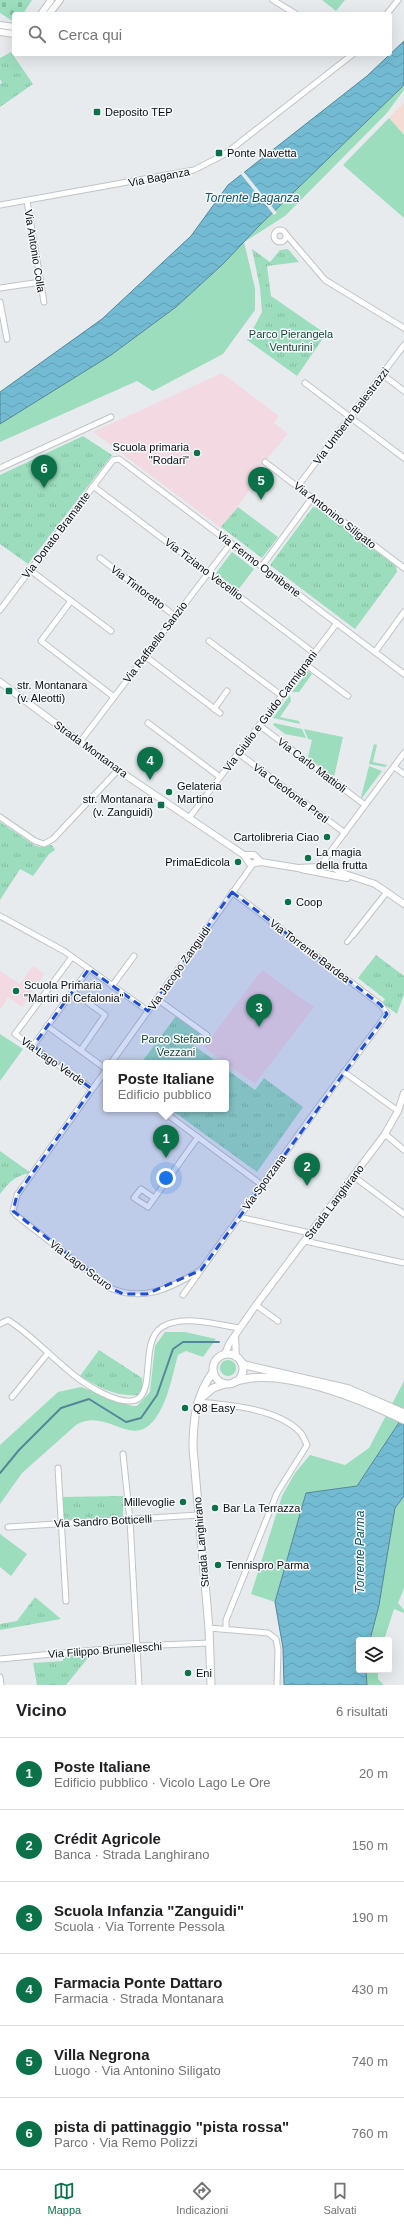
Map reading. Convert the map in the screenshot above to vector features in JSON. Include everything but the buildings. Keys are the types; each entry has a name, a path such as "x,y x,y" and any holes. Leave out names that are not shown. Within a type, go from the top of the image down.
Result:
{"main road":[{"path":"225,1354 238,1359 245,1365 349,1388 404,1420"},
{"name":"Strada Langhirano","path":"211,1685 209,1628 198,1516 193,1448 193,1425 198,1401 205,1383 213,1372 214,1362 225,1354"},
{"name":"Strada Langhirano","path":"234,1382 242,1373 238,1359"},
{"path":"213,1372 215,1378 227,1384"},
{"path":"198,1401 213,1388 243,1379 280,1379 343,1393 404,1413"}],"street":[{"path":"42,12 51,0"},
{"path":"51,12 60,0"},
{"path":"273,0 293,12"},
{"path":"389,12 398,0"},
{"path":"0,25 12,27"},
{"path":"0,32 12,34"},
{"name":"Via Baganza","path":"0,205 194,170 225,154 350,56"},
{"name":"Via Antonio Colla","path":"27,201 44,302"},
{"path":"293,243 284,240 277,242 273,237 277,230 285,233 325,280 404,328"},
{"path":"284,240 285,233"},
{"path":"0,288 41,282"},
{"path":"0,302 7,339"},
{"name":"Via Umberto Balestrazzi","path":"298,486 404,345"},
{"path":"382,375 404,391"},
{"path":"305,383 404,458"},
{"path":"0,468 111,417"},
{"name":"Via Donato Bramante","path":"0,610 112,460"},
{"name":"Via Fermo Ognibene","path":"112,460 122,460 404,674"},
{"name":"Via Antonino Siligato","path":"264,462 298,486 404,568"},
{"name":"Via Tiziano Vecellio","path":"93,486 314,653"},
{"path":"262,566 312,498"},
{"name":"Via Raffaello Sanzio","path":"80,742 231,543"},
{"name":"Via Tintoretto","path":"100,558 175,616"},
{"path":"30,570 111,631"},
{"path":"71,601 41,641 114,697"},
{"path":"374,652 404,612"},
{"name":"Via Giulio e Guido Carmignani","path":"189,818 337,623"},
{"path":"209,641 282,696"},
{"path":"145,656 220,713"},
{"path":"306,664 348,696"},
{"name":"Strada Montanara","path":"0,682 118,770 247,857 254,855 256,862 298,868 311,872 326,862 342,873 364,880 387,892 404,904"},
{"path":"214,709 227,691"},
{"path":"148,723 220,777"},
{"name":"Via Carlo Mattioli","path":"259,725 365,806"},
{"name":"Via Cleofonte Preti","path":"238,753 344,833"},
{"path":"320,867 404,753"},
{"path":"394,767 404,774"},
{"path":"0,817 35,841 44,844 53,839 118,770"},
{"path":"327,874 331,866 333,849"},
{"name":"Via Jacopo Zanguidi","path":"246,872 247,857"},
{"name":"Via Jacopo Zanguidi","path":"113,1060 246,872 256,862"},
{"name":"Strada Montanara","path":"320,867 327,874 364,880"},
{"name":"Via Torrente Bardea","path":"232,892 291,936 386,1011"},
{"path":"347,942 387,892"},
{"path":"0,916 55,945 148,1011"},
{"path":"112,986 134,956"},
{"name":"Via Lago Verde","path":"72,957 14,1034 92,1089"},
{"path":"33,1046 89,969"},
{"path":"72,991 106,1015 81,1050"},
{"path":"157,998 207,1035"},
{"name":"Via Sporzana","path":"183,1296 344,1072 386,1019 386,1011"},
{"path":"47,1026 103,1067"},
{"path":"344,1072 398,1111"},
{"path":"92,1089 103,1073"},
{"name":"Via Lago Scuro","path":"92,1089 17,1195 13,1211 17,1216 110,1288 123,1294 147,1294 186,1279 201,1270"},
{"name":"Strada Langhirano","path":"225,1354 240,1328 256,1305 385,1134 398,1111 404,1093"},
{"path":"164,1112 262,1185"},
{"path":"385,1134 404,1150"},
{"path":"154,1198 198,1137"},
{"path":"353,1176 404,1214"},
{"path":"239,1217 310,1233"},
{"path":"305,1241 404,1263"},
{"path":"256,1305 278,1321"},
{"path":"0,1324 6,1320 13,1322 48,1354 80,1380 102,1393 125,1401 134,1400 141,1396 145,1389 149,1350 161,1328 175,1322 186,1321 240,1328"},
{"name":"Strada Langhirano","path":"236,1335 238,1359"},
{"path":"12,1397 48,1354"},
{"path":"198,1401 266,1412 278,1417 300,1432 307,1445 277,1493 226,1620 226,1628"},
{"path":"123,1454 130,1520 139,1685"},
{"path":"58,1468 60,1523 66,1601"},
{"name":"Via Sandro Botticelli","path":"8,1526 198,1516"},
{"path":"209,1628 226,1628 268,1633 276,1639 278,1650 277,1685"},
{"name":"Via Filippo Brunelleschi","path":"0,1659 137,1646 210,1643"},
{"path":"0,1678 1,1685"}],"highlighted area":[{"path":"232,892 381,1005 387,1014 201,1270 147,1294 123,1294 110,1288 13,1211 17,1195 92,1089 33,1046 89,969 148,1011"}],"shaded area":[{"path":"404,102 404,135 389,118"},
{"name":"Scuola primaria \"Rodari\"","path":"222,373 279,416 274,423 288,434 257,471 261,475 221,528 93,432"},
{"name":"Scuola Primaria \"Martiri di Cefalonia\"","path":"33,966 44,974 22,1007 8,997 0,1010 0,971 20,984"},
{"path":"262,970 314,1007 255,1084 229,1065 229,1060 222,1060 204,1047"}],"green space":[{"path":"0,0 32,0 24,12 12,12 12,21 0,13"},
{"path":"322,0 345,0 336,11"},
{"path":"11,52 12,56 14,56 33,84 0,107 0,84 2,83 0,79 0,58"},
{"path":"404,85 404,90 386,114 285,216 244,242 255,288 255,310 223,354 153,391 137,381 0,442 0,424 111,355 176,307 223,264 259,226"},
{"path":"389,118 404,135 404,218 343,165"},
{"name":"Parco Pierangela Venturini","path":"252,249 270,262 280,250 288,249 299,262 267,266 271,296 326,334 297,376 247,340 262,312 260,288"},
{"path":"83,436 112,455 28,564 0,544 0,475"},
{"path":"238,507 278,537 262,558 221,527"},
{"path":"313,507 318,508 396,566 397,572 355,629 270,565"},
{"path":"232,552 254,569 238,590 216,573"},
{"path":"308,671 312,674 299,692 292,692"},
{"path":"290,695 291,701 280,717 299,721 300,724 273,718"},
{"path":"274,723 302,729 306,738 285,734 273,725"},
{"path":"304,729 343,737 334,777 308,757 312,740 308,739"},
{"path":"374,744 377,745 373,762 387,765 385,767 369,764"},
{"path":"369,766 382,771 362,798 361,797"},
{"path":"0,822 34,845 40,847 52,845 55,850 49,854 33,876 20,869 0,900"},
{"path":"376,955 404,976 404,994 397,1014 382,1003 385,999 358,978"},
{"name":"Parco Stefano Vezzani","path":"176,1016 200,1034 193,1045 214,1060 143,1060"},
{"path":"0,1034 23,1049 0,1081"},
{"name":"Parco Stefano Vezzani","path":"229,1071 255,1090 264,1078 303,1107 257,1172 174,1112 229,1112"},
{"path":"0,1151 31,1173 17,1177 0,1194"},
{"path":"165,1332 185,1332 216,1339 203,1357 186,1351 178,1355 166,1398 160,1411 151,1424 141,1430 121,1428 100,1421 88,1421 76,1425 22,1473 0,1504 0,1445 58,1392 81,1387 132,1406 137,1406 150,1392 155,1346"},
{"path":"99,1350 142,1378 143,1387 138,1395 115,1393 80,1376"},
{"path":"225,1360 231,1360 236,1365 234,1374 231,1376 225,1376 220,1371 220,1365"},
{"path":"404,1381 404,1415 357,1486 306,1493 275,1602 251,1594 282,1496 295,1473 310,1455 345,1465 369,1448"},
{"path":"123,1496 123,1518 63,1520 62,1497"},
{"path":"404,1496 404,1588 398,1603 404,1610 404,1613 394,1609 385,1637 371,1637 379,1605 395,1508"},
{"path":"0,1534 27,1554 11,1576 0,1567"},
{"path":"35,1597 61,1619 0,1630 0,1624 17,1621"},
{"path":"92,1653 66,1685 37,1685 33,1663 63,1661 63,1657"},
{"path":"366,1673 378,1673 378,1679 384,1685 367,1685"}],"water":[{"name":"Torrente Baganza","path":"404,41 404,85 259,226 223,264 176,307 111,355 0,424 0,392 102,319 191,236 228,185 367,76 388,56 392,56 392,52"},
{"name":"Torrente Parma","path":"404,1415 404,1496 395,1508 379,1605 371,1637 356,1637 356,1673 366,1673 367,1685 284,1685 283,1648 275,1602 306,1493 357,1486"}],"pier":[{"path":"243,171 277,213 274,215 240,173"}],"waterway":[{"path":"0,1473 19,1450 61,1408 89,1399 126,1422 141,1418 157,1395 173,1349 183,1342 219,1342"}],"place":[{"name":"Deposito TEP","path":"97,112"},
{"name":"Ponte Navetta","path":"219,153"},
{"name":"Scuola primaria \"Rodari\"","path":"197,453"},
{"name":"pista di pattinaggio \"pista rossa\"","path":"44,488"},
{"name":"Villa Negrona","path":"261,500"},
{"name":"str. Montanara (v. Aleotti)","path":"9,691"},
{"name":"Farmacia Ponte Dattaro","path":"150,780"},
{"name":"Gelateria Martino","path":"169,792"},
{"name":"str. Montanara (v. Zanguidi)","path":"161,805"},
{"name":"Cartolibreria Ciao","path":"327,837"},
{"name":"La magia della frutta","path":"308,858"},
{"name":"PrimaEdicola","path":"238,862"},
{"name":"Coop","path":"288,902"},
{"name":"Scuola Primaria \"Martiri di Cefalonia\"","path":"16,991"},
{"name":"Scuola Infanzia \"Zanguidi\"","path":"259,1027"},
{"name":"Poste Italiane","path":"166,1158"},
{"name":"Crédit Agricole","path":"307,1186"},
{"name":"Q8 Easy","path":"185,1408"},
{"name":"Millevoglie","path":"183,1502"},
{"name":"Bar La Terrazza","path":"215,1508"},
{"name":"Tennispro Parma","path":"218,1565"},
{"name":"Eni","path":"188,1673"}]}
